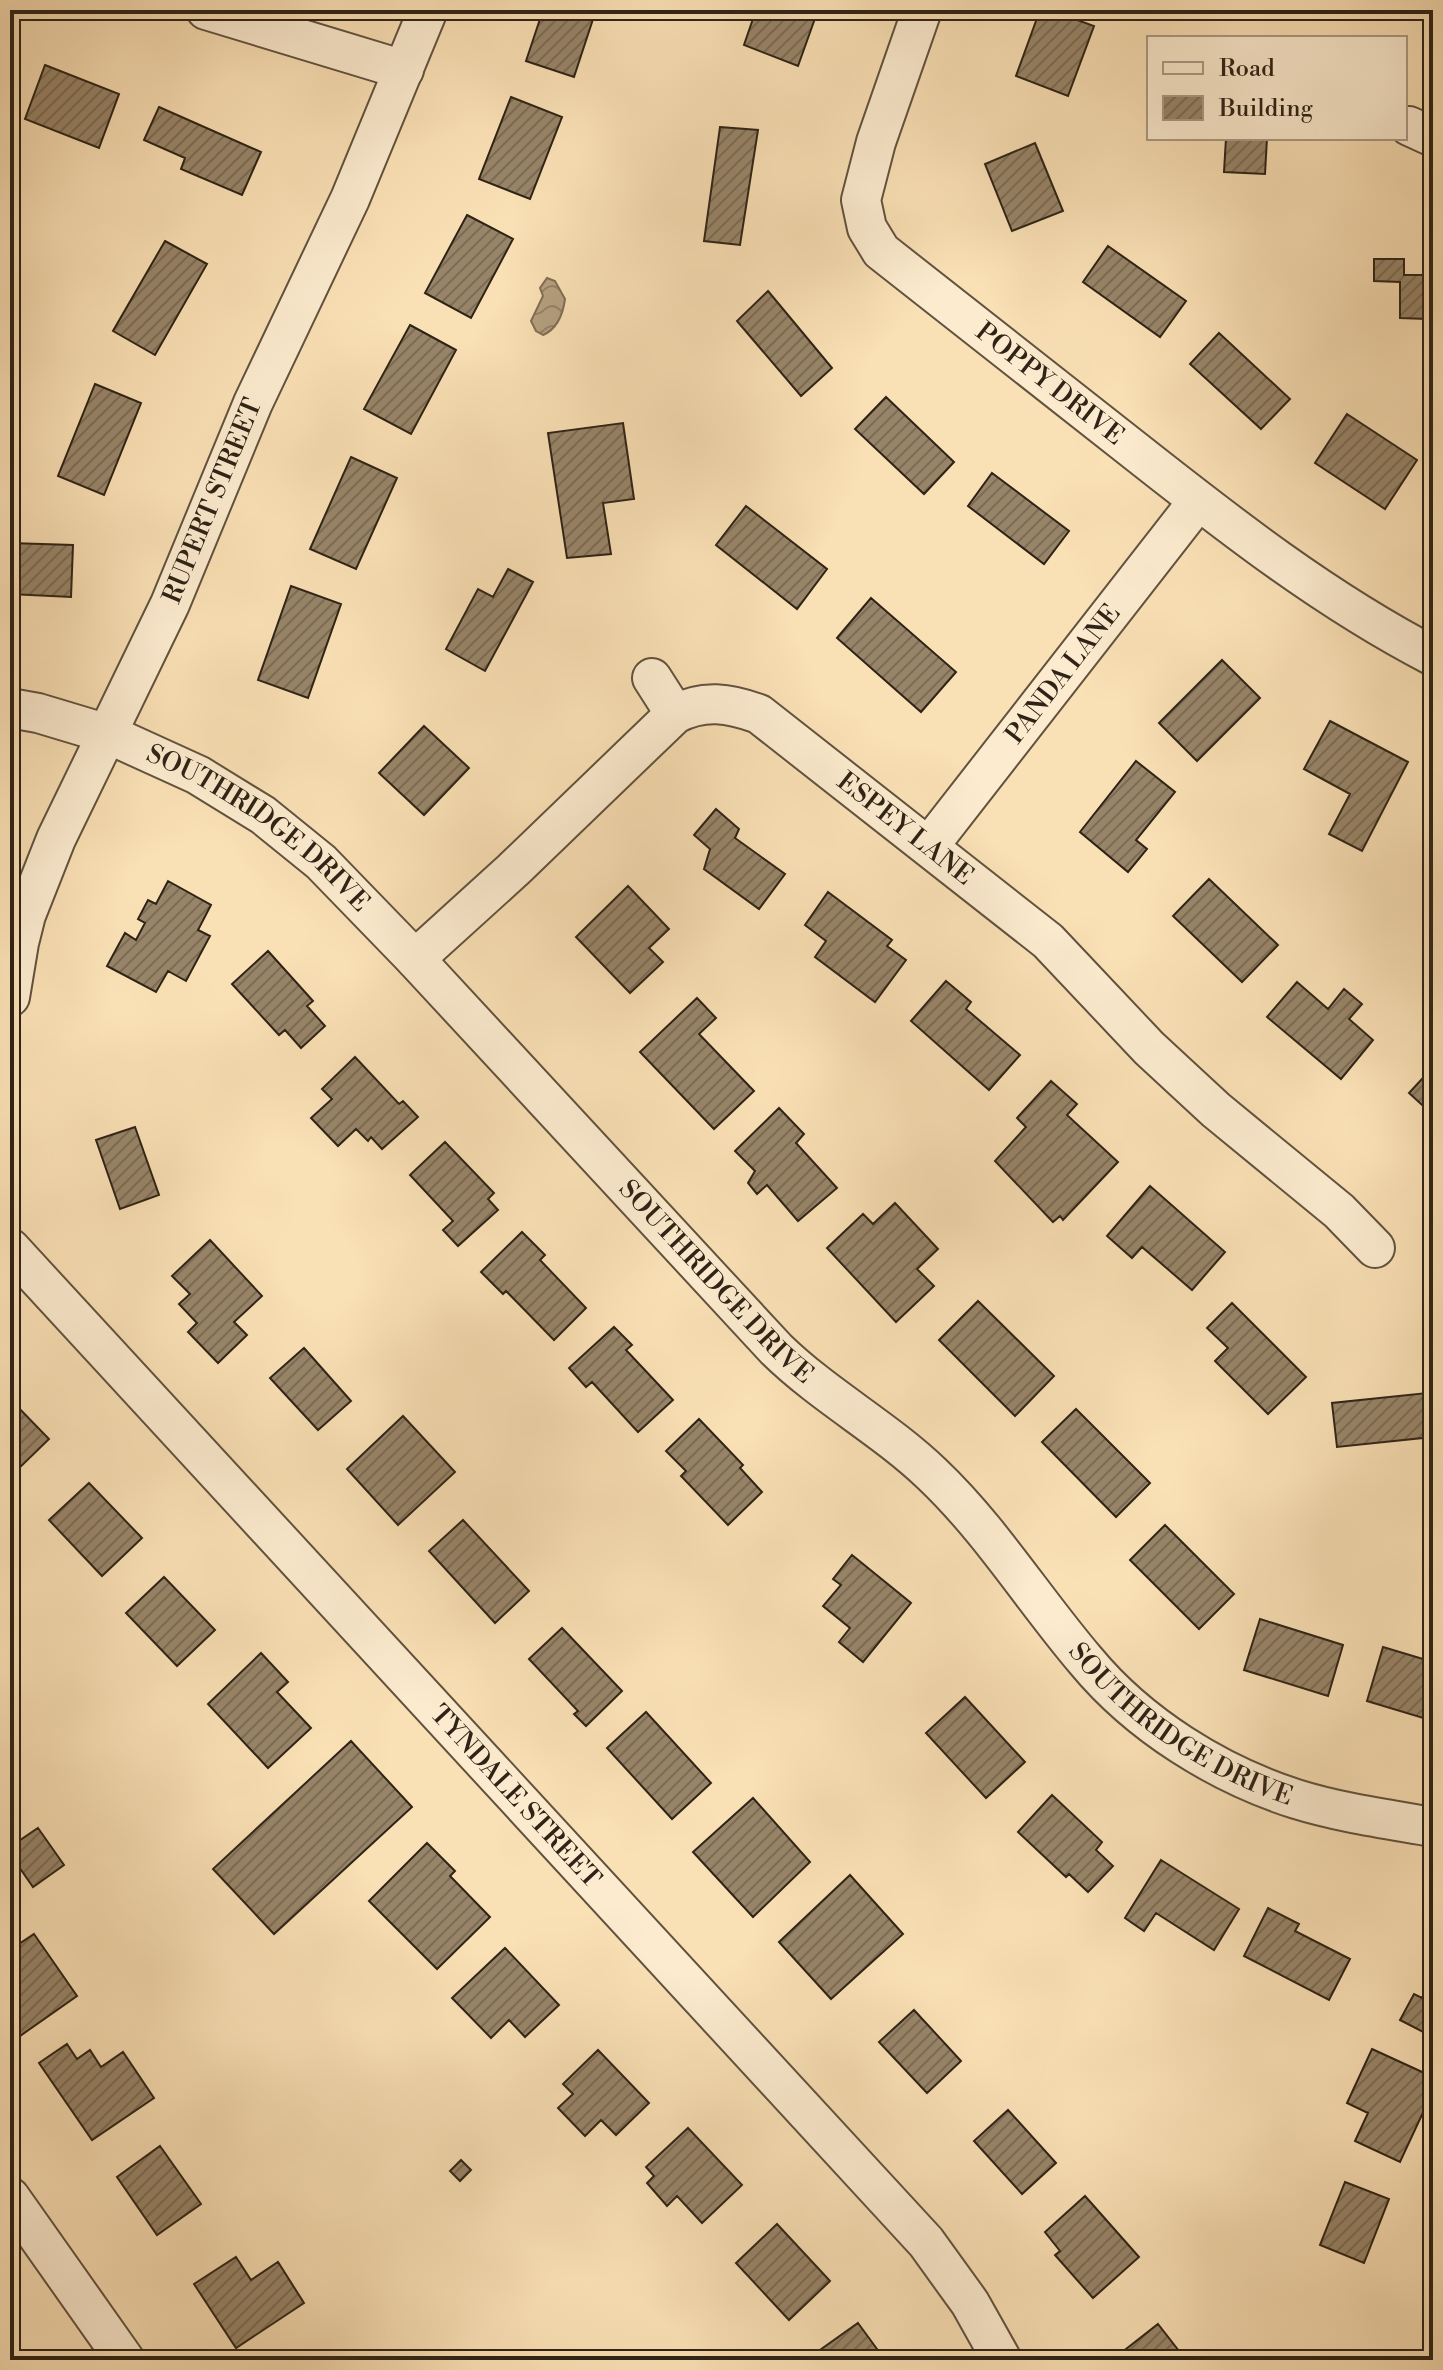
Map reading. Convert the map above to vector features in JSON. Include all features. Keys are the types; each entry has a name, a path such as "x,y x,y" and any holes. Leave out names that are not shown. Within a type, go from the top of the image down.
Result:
{"street":[{"path":"206,10 404,70"},
{"name":"RUPERT STREET","path":"10,997 26,915 56,839 170,604 253,403 350,199 428,10"},
{"name":"POPPY DRIVE","path":"922,10 876,142 861,200 867,228 881,251 1198,501 1314,586 1397,638 1433,656"},
{"name":"PANDA LANE","path":"929,846 1198,501"},
{"path":"652,678 675,714"},
{"name":"ESPEY LANE","path":"415,959 513,870 675,714 708,703 731,704 759,714 1048,941 1149,1048 1216,1110 1339,1211 1375,1248"},
{"name":"SOUTHRIDGE DRIVE","path":"10,708 108,734 198,775 263,815 321,862 415,959 779,1353 806,1377 904,1450 985,1529 1087,1663 1135,1709 1185,1746 1242,1778 1297,1799 1354,1814 1433,1827"},
{"name":"TYNDALE STREET","path":"10,1248 926,2242 970,2303 1002,2360"},
{"path":"10,2197 125,2360"}],"water":[{"path":"547,278 555,281 565,299 558,320 543,335 536,331 531,321 543,296 540,288"}],"building":[{"path":"543,10 596,10 574,77 526,61"},
{"path":"756,10 818,10 798,66 744,45"},
{"path":"1040,10 1050,10 1094,26 1068,96 1016,76"},
{"path":"45,65 119,94 99,148 25,119"},
{"path":"511,97 562,117 530,199 479,179"},
{"path":"159,107 261,152 242,195 181,169 185,158 144,140"},
{"path":"720,127 758,130 740,245 704,241"},
{"path":"1226,140 1267,140 1265,174 1224,172"},
{"path":"1035,143 1063,211 1012,231 985,164"},
{"path":"467,215 513,239 471,318 425,293"},
{"path":"165,241 207,264 155,355 113,331"},
{"path":"1108,246 1186,301 1160,337 1083,282"},
{"path":"1374,259 1404,259 1404,275 1433,275 1433,322 1400,318 1400,282 1374,281"},
{"path":"768,291 832,368 801,396 737,321"},
{"path":"410,325 456,350 411,434 364,409"},
{"path":"1219,333 1290,399 1261,429 1190,364"},
{"path":"95,384 141,403 104,495 58,476"},
{"path":"886,397 954,462 924,494 855,429"},
{"path":"1347,414 1417,460 1385,509 1315,463"},
{"path":"623,423 634,499 603,503 611,554 567,558 548,433"},
{"path":"351,457 397,478 356,569 310,549"},
{"path":"992,473 1069,531 1044,564 968,506"},
{"path":"746,506 827,569 797,609 716,545"},
{"path":"10,543 73,545 71,597 10,594"},
{"path":"508,569 533,582 485,671 446,649 478,589 493,597"},
{"path":"291,586 341,604 308,698 258,680"},
{"path":"871,598 956,672 921,712 837,638"},
{"path":"1222,660 1260,698 1197,761 1159,723"},
{"path":"1330,721 1408,762 1362,851 1329,834 1350,794 1304,769"},
{"path":"424,726 469,768 424,815 379,773"},
{"path":"1136,761 1175,792 1136,840 1147,849 1128,872 1080,832"},
{"path":"716,809 739,829 735,838 785,874 759,909 704,869 710,849 694,835"},
{"path":"1209,879 1278,945 1242,982 1173,916"},
{"path":"168,881 211,905 198,930 210,936 186,981 168,971 156,992 107,966 125,933 136,940 145,923 138,919 148,900 156,904"},
{"path":"628,886 669,929 649,948 663,962 630,993 576,937"},
{"path":"828,892 892,940 887,946 906,960 875,1002 815,957 826,941 805,925"},
{"path":"268,951 313,1001 307,1006 325,1026 301,1048 285,1030 279,1035 232,984"},
{"path":"946,981 971,1002 966,1009 1020,1055 989,1090 911,1021"},
{"path":"1297,982 1328,1009 1344,989 1362,1004 1349,1019 1373,1040 1341,1079 1267,1017"},
{"path":"697,998 716,1018 699,1034 754,1091 714,1129 640,1052"},
{"path":"355,1057 399,1104 403,1101 418,1117 382,1149 371,1137 368,1141 356,1129 338,1146 311,1118 332,1099 322,1089"},
{"path":"1433,1067 1433,1115 1409,1093"},
{"path":"1051,1081 1077,1104 1067,1115 1118,1162 1063,1220 1060,1216 1053,1222 995,1161 1026,1127 1017,1118"},
{"path":"779,1108 804,1134 796,1143 837,1188 798,1221 767,1185 757,1194 748,1183 755,1171 735,1151"},
{"path":"135,1127 159,1195 120,1209 96,1140"},
{"path":"445,1142 494,1193 488,1199 498,1210 458,1246 443,1230 453,1221 410,1175"},
{"path":"1150,1186 1225,1252 1192,1290 1142,1247 1132,1258 1107,1236"},
{"path":"895,1203 938,1249 917,1269 934,1286 896,1322 827,1248 863,1214 873,1224"},
{"path":"522,1232 545,1255 540,1260 586,1308 554,1340 506,1291 503,1294 481,1272"},
{"path":"210,1240 262,1296 234,1322 247,1335 218,1363 188,1332 197,1323 179,1304 190,1294 172,1276"},
{"path":"978,1301 1054,1376 1015,1416 939,1340"},
{"path":"1232,1303 1306,1377 1268,1414 1215,1361 1228,1348 1207,1328"},
{"path":"614,1327 632,1345 626,1350 673,1400 638,1432 592,1382 586,1387 569,1368"},
{"path":"304,1348 351,1401 318,1430 270,1378"},
{"path":"1427,1393 1432,1437 1337,1447 1332,1403"},
{"path":"10,1402 49,1439 10,1477"},
{"path":"1076,1409 1150,1483 1116,1517 1042,1442"},
{"path":"403,1416 455,1472 398,1525 347,1469"},
{"path":"699,1419 743,1465 740,1468 762,1492 728,1525 681,1476 686,1471 666,1451"},
{"path":"89,1483 142,1538 102,1576 49,1520"},
{"path":"463,1520 529,1591 495,1623 429,1551"},
{"path":"1165,1525 1234,1594 1199,1629 1130,1560"},
{"path":"852,1555 911,1603 863,1662 839,1642 850,1628 823,1606 841,1585 833,1579"},
{"path":"164,1577 215,1630 177,1666 126,1613"},
{"path":"1260,1619 1343,1645 1328,1696 1244,1670"},
{"path":"562,1628 622,1691 586,1726 574,1714 578,1711 529,1659"},
{"path":"1383,1647 1433,1662 1433,1721 1367,1701"},
{"path":"261,1653 288,1682 277,1692 311,1728 268,1768 208,1704"},
{"path":"965,1697 1025,1762 986,1798 926,1733"},
{"path":"646,1712 711,1783 672,1819 607,1748"},
{"path":"351,1741 412,1807 274,1934 213,1869"},
{"path":"1052,1795 1102,1842 1096,1850 1113,1866 1088,1892 1069,1874 1066,1877 1018,1832"},
{"path":"753,1798 810,1862 753,1917 693,1852"},
{"path":"38,1828 64,1865 33,1887 10,1854 10,1847"},
{"path":"427,1843 455,1871 450,1876 490,1917 437,1969 369,1901"},
{"path":"1161,1860 1239,1909 1214,1950 1156,1913 1144,1931 1125,1918"},
{"path":"850,1875 903,1934 831,1999 779,1942"},
{"path":"1268,1908 1299,1924 1295,1931 1350,1959 1329,2000 1244,1956"},
{"path":"34,1934 77,1996 20,2036 10,2022 10,1950"},
{"path":"505,1948 559,2005 525,2037 509,2020 491,2038 452,1998"},
{"path":"1433,1976 1433,2037 1400,2020 1414,1994 1422,1998"},
{"path":"914,2010 961,2061 927,2093 879,2042"},
{"path":"67,2044 77,2059 90,2050 101,2067 123,2052 154,2098 92,2140 39,2063"},
{"path":"1372,2049 1433,2077 1433,2091 1400,2162 1355,2141 1368,2113 1347,2103"},
{"path":"598,2050 649,2103 616,2135 601,2120 585,2136 558,2108 573,2094 563,2084"},
{"path":"1008,2110 1056,2163 1022,2194 974,2141"},
{"path":"688,2128 742,2185 702,2223 677,2196 667,2206 647,2183 654,2176 646,2167"},
{"path":"160,2146 201,2204 157,2235 117,2177"},
{"path":"461,2160 471,2170 460,2181 450,2171"},
{"path":"1345,2182 1389,2199 1364,2263 1320,2245"},
{"path":"1085,2196 1139,2257 1093,2298 1055,2255 1060,2251 1045,2232"},
{"path":"777,2224 830,2281 789,2320 736,2263"},
{"path":"236,2257 251,2280 278,2262 304,2303 236,2348 194,2284"},
{"path":"858,2323 885,2360 817,2360 813,2355"},
{"path":"1158,2324 1186,2360 1121,2360 1117,2356"},
{"path":"303,2351 311,2360 293,2360"}]}
